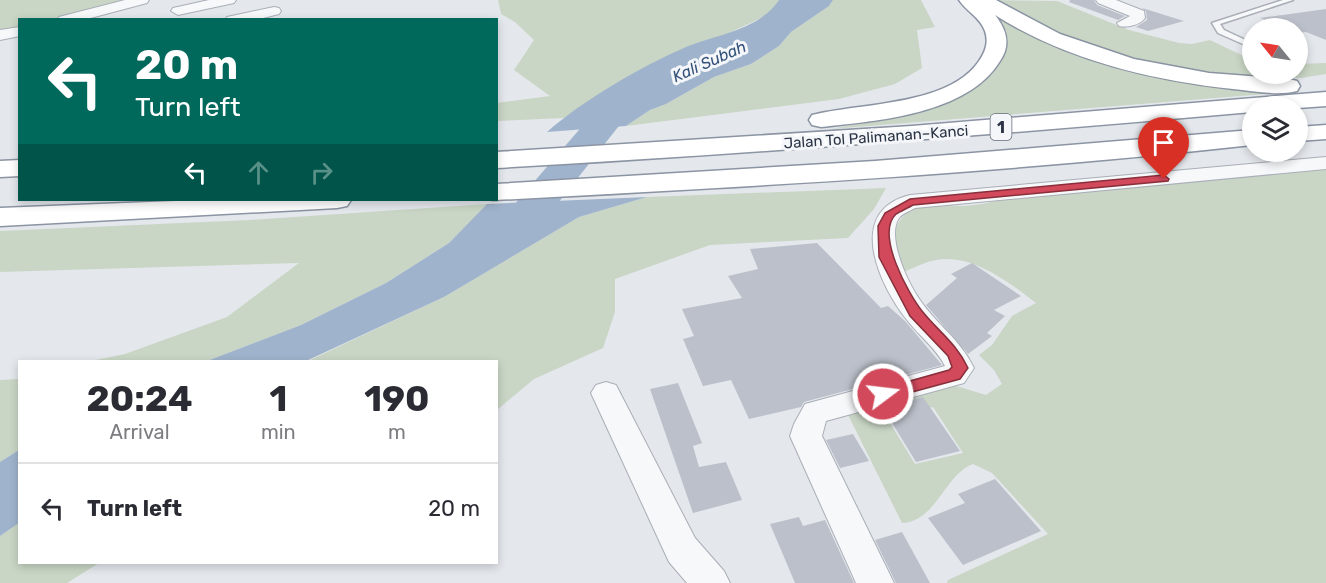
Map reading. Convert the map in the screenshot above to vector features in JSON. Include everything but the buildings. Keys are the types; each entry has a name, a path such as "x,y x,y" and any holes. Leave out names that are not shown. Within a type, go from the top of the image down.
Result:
{"highway":[{"path":"498,144 674,143 888,111 932,100 949,93 983,71 991,62 998,42 993,25 968,0"},
{"path":"983,0 1040,33 1085,50 1132,63 1225,81 1326,87"},
{"name":"Jalan Tol Palimanan–Kanci","path":"498,160 674,143 1072,122 1326,99"},
{"path":"1308,133 1326,132"},
{"name":"Jalan Tol Palimanan–Kanci","path":"498,192 678,183 1099,153 1242,139"},
{"path":"0,169 18,168"},
{"path":"0,177 18,176"},
{"path":"0,217 320,201"}],"street":[{"path":"71,18 142,0"},
{"path":"178,11 230,0"},
{"path":"1103,0 1140,16 1124,23"},
{"path":"240,18 273,10"},
{"path":"0,35 18,31"},
{"path":"875,583 806,436 809,424 816,412 954,375 960,368 954,354 915,313 885,257 884,226 891,213 910,202 1326,163"},
{"path":"606,393 682,549 711,583"}],"lane":[{"path":"1242,41 1221,32 1216,23 1290,0"}],"green space":[{"path":"0,0 135,0 59,18 18,18 18,28 0,33"},
{"path":"498,0 779,0 770,14 612,87 564,118 498,121 498,103 550,96 514,70 534,40 515,22 501,14"},
{"path":"833,0 921,0 935,27 917,30 922,68 895,84 839,99 626,126 650,110 666,104 714,77 751,64 779,46 791,32 829,6"},
{"path":"991,0 1057,1 1129,30 1179,43 1192,44 1210,40 1242,55 1242,77 1217,75 1156,64 1060,37"},
{"path":"985,9 1029,33 1235,86 1302,91 831,129 872,121 986,78 1001,57"},
{"path":"1326,63 1326,74 1308,77 1308,64"},
{"path":"1326,168 1326,583 947,583 948,580 1048,534 992,473 973,464 963,469 955,477 924,515 914,521 902,523 848,415 953,385 986,395 1002,384 994,370 979,355 992,345 1012,316 1036,303 990,271 963,261 936,260 901,273 894,241 899,223 904,215 913,210 930,205 975,205 1009,198","holes":["933,407 963,453 915,464 887,418"]},
{"path":"886,188 874,209 848,238 710,245 615,279 615,312 603,348 534,379 498,409 498,360 310,360 444,297 579,217 647,197"},
{"path":"487,204 449,243 386,283 301,325 210,360 96,360 125,354 227,317 299,263 0,272 0,231 250,220"},
{"path":"18,379 18,451 0,462 0,380"},
{"path":"18,524 18,564 97,564 67,583 0,583 0,536"}],"water":[{"name":"Kali Subah","path":"779,0 833,0 829,6 791,32 779,46 751,64 714,77 666,104 650,110 626,126 547,132 578,108 632,74 686,47 749,25 771,10"},
{"path":"647,197 579,217 444,297 308,360 210,360 301,325 386,283 449,243 487,204"},
{"path":"18,451 18,524 0,536 0,462"}],"waterway":[{"path":"497,246 509,237 610,115 646,92"}],"route":[{"path":"883,394 954,375 960,368 954,354 915,313 885,257 884,226 891,213 910,202 1164,179"}]}
